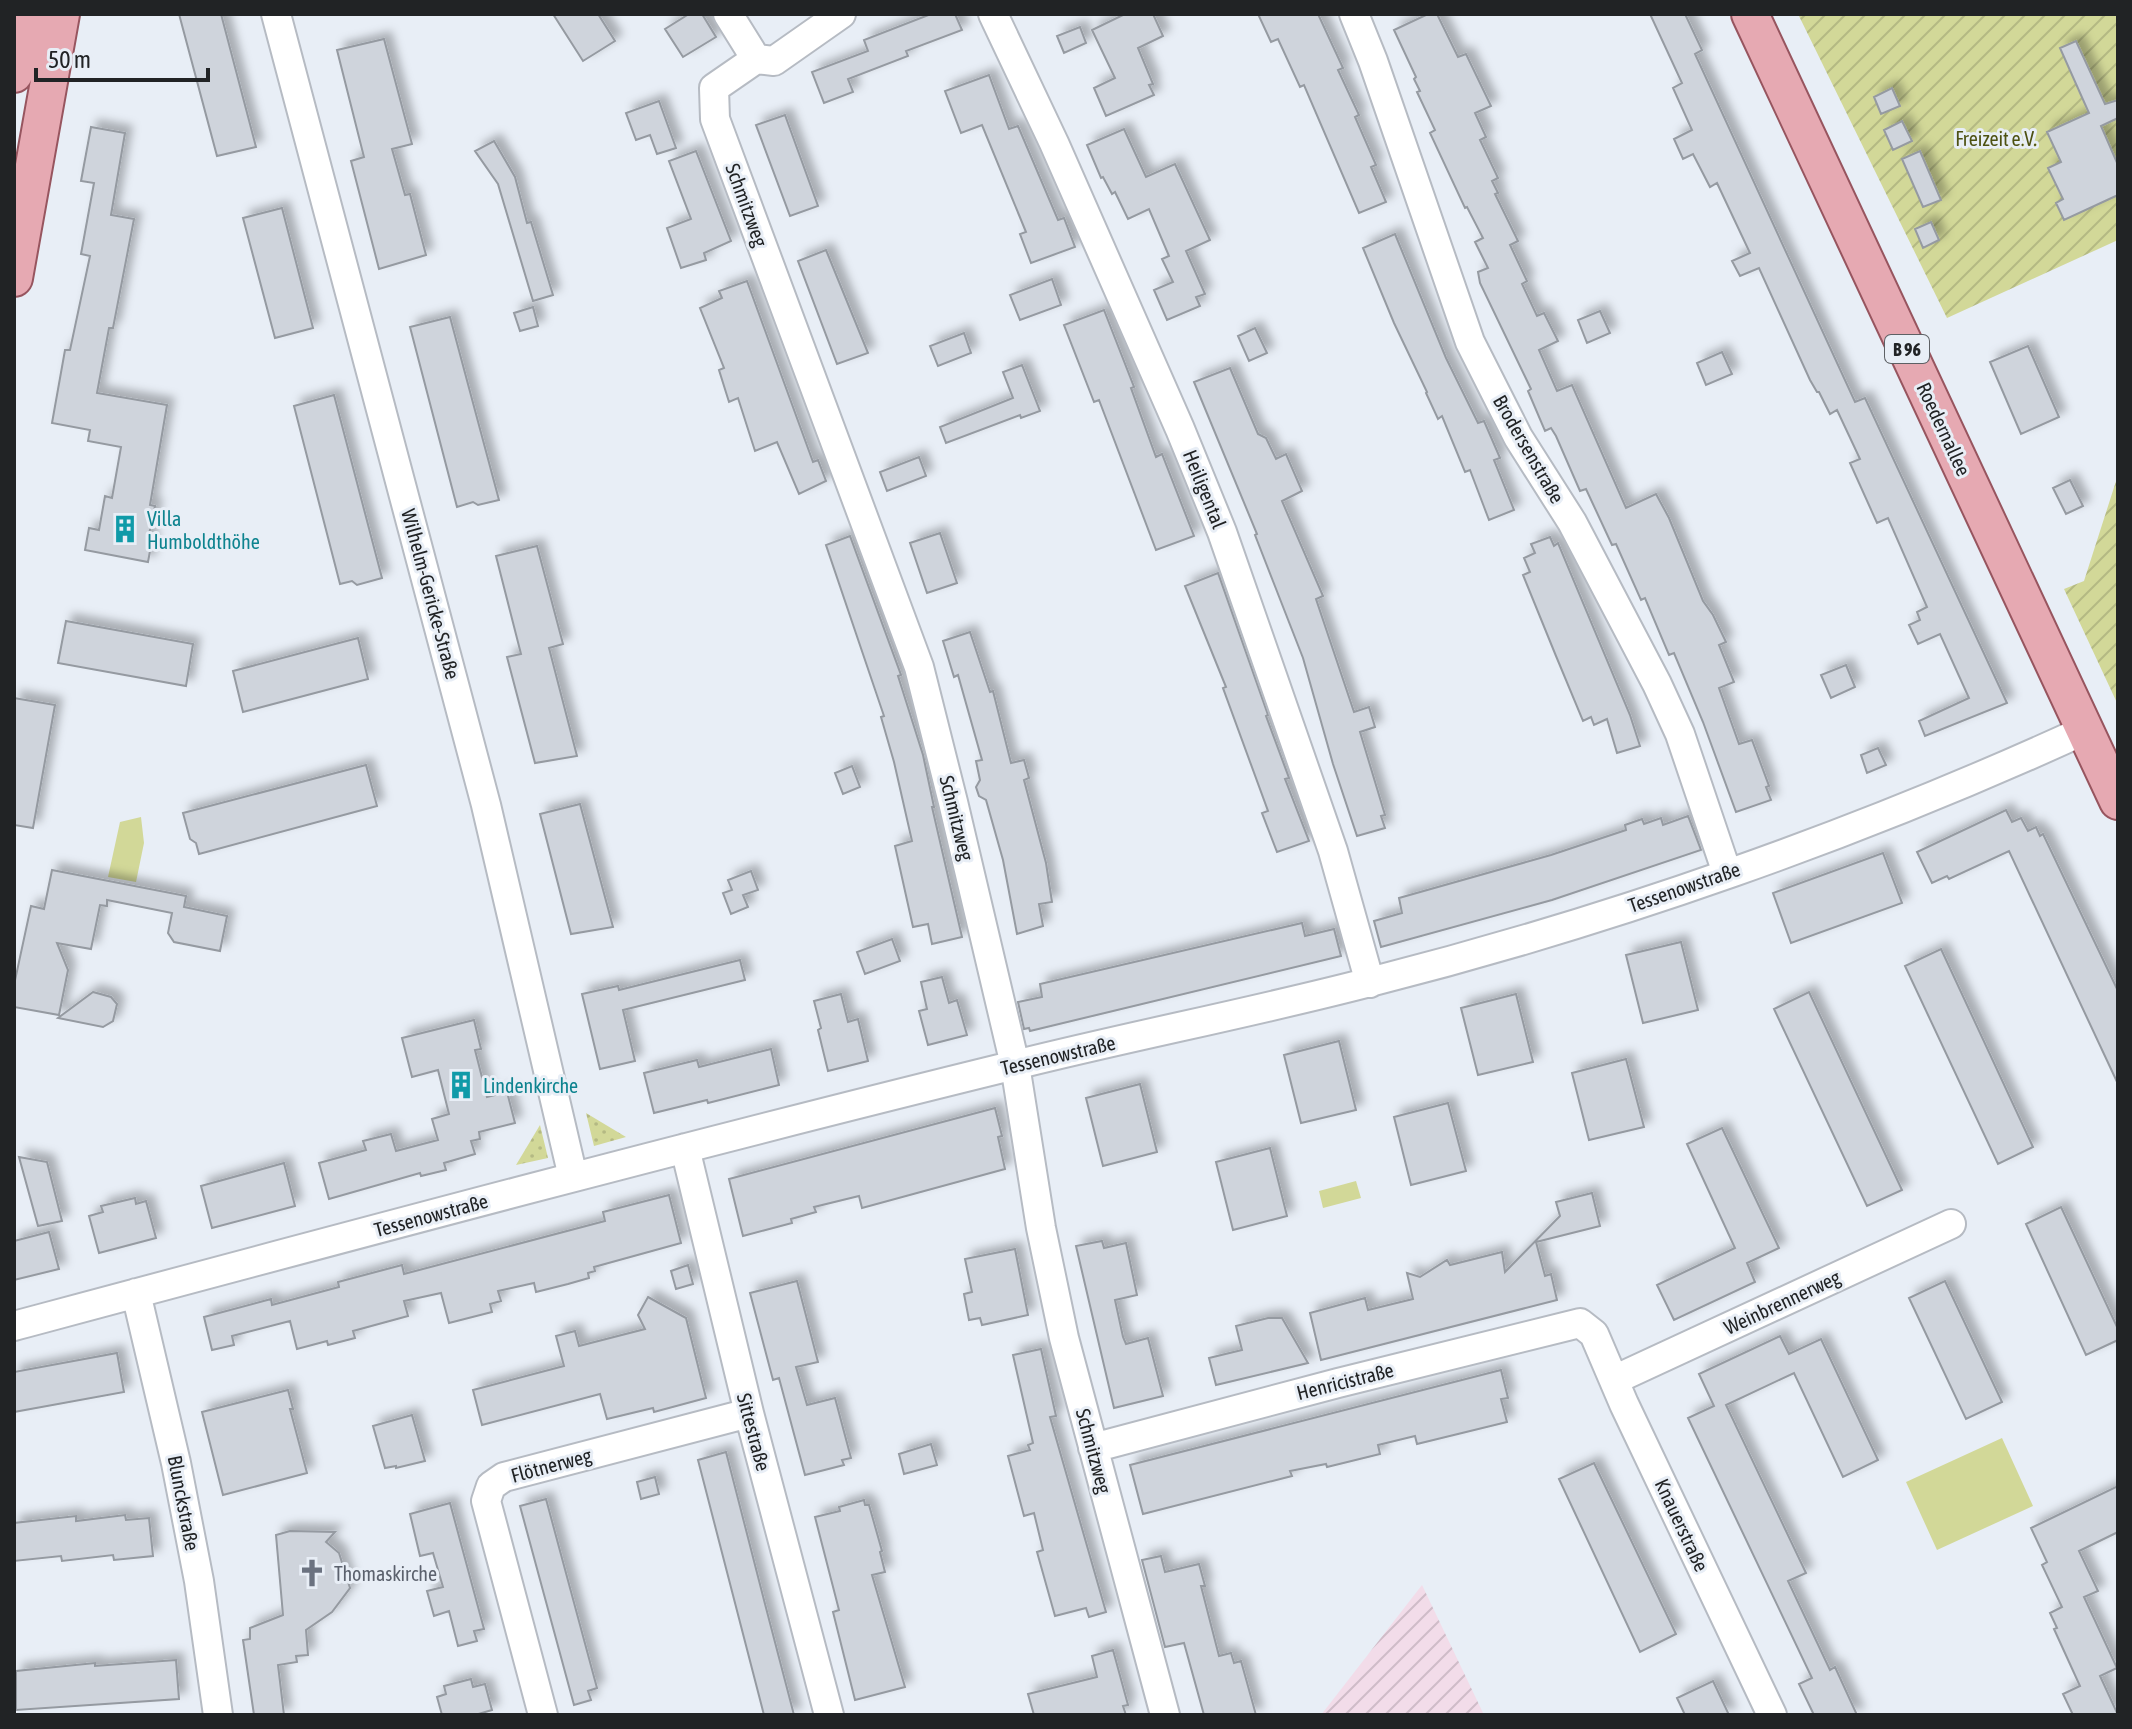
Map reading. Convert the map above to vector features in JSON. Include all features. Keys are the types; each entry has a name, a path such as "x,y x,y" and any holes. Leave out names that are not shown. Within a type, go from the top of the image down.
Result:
{"main road":[{"path":"14,74 25,14"},
{"path":"14,278 26,148 61,14"},
{"name":"Roedernallee","path":"1750,14 2118,801"}],"street":[{"name":"Wilhelm-Gericke-Straße","path":"276,14 468,735 573,1177"},
{"path":"728,14 756,59"},
{"name":"Schmitzweg","path":"841,14 774,61 756,59 714,88 715,119 919,667 1015,1065 1041,1228 1064,1338 1165,1715"},
{"name":"Heiligental","path":"993,14 1054,143 1222,532 1333,851 1370,983"},
{"name":"Brodersenstraße","path":"1354,14 1470,342 1518,437 1572,522 1657,684 1680,734 1727,873"},
{"name":"Tessenowstraße","path":"14,1326 685,1148 1015,1065 1370,983 1553,932 1727,873 1895,810 2085,730"},
{"name":"Sittestraße","path":"685,1148 749,1413 829,1715"},
{"name":"Weinbrennerweg","path":"1614,1380 1951,1224"},
{"name":"Blunckstraße","path":"136,1293 176,1463 196,1566 218,1715"},
{"name":"Henricistraße","path":"1093,1448 1338,1383 1587,1328"},
{"name":"Knauerstraße","path":"1587,1328 1772,1715"},
{"name":"Flötnerweg","path":"543,1715 486,1501 491,1486 504,1477 749,1413"}],"shaded area":[{"path":"1422,1585 1484,1715 1321,1715"}],"green space":[{"name":"Freizeit e.V.","path":"1798,14 2118,14 2118,240 1947,318"},
{"path":"2118,475 2118,705 2064,589 2084,581"},
{"path":"141,817 144,843 136,882 108,877 120,822"},
{"path":"586,1113 626,1137 594,1146"},
{"path":"540,1125 548,1158 516,1165"},
{"path":"1356,1181 1361,1198 1323,1208 1319,1191"},
{"path":"2002,1438 2033,1506 1937,1550 1906,1482"}],"building":[{"path":"179,14 221,14 256,147 217,156"},
{"path":"553,14 598,14 615,41 583,61"},
{"path":"689,14 702,14 716,37 683,57 665,29"},
{"path":"931,14 955,14 962,30 906,51 908,56 848,79 853,92 824,103 812,72 868,51 864,40"},
{"path":"1125,14 1153,14 1163,36 1138,48 1153,84 1149,85 1154,95 1106,116 1094,88 1115,78 1092,30"},
{"path":"1258,14 1318,14 1343,68 1338,70 1359,115 1355,117 1376,165 1371,167 1386,202 1359,213 1304,85 1300,87 1278,39 1271,42"},
{"path":"1428,14 1437,14 1458,57 1466,54 1491,106 1475,113 1486,137 1480,140 1498,178 1492,181 1498,193 1495,194 1518,241 1510,245 1527,281 1522,284 1537,316 1544,313 1558,341 1539,350 1557,391 1572,385 1626,508 1656,494 1669,518 1703,601 1726,642 1719,645 1734,682 1719,688 1739,744 1752,740 1771,800 1736,812 1674,653 1669,655 1645,598 1641,600 1616,544 1612,545 1586,489 1580,491 1556,436 1551,428 1545,431 1528,391 1531,389 1480,283 1478,272 1488,268 1475,242 1483,238 1465,208 1430,133 1435,130 1417,92 1420,91 1414,79 1416,77 1394,30"},
{"path":"1650,14 1685,14 1702,50 1695,54 1855,402 1865,398 2007,703 1925,736 1919,721 1969,698 1940,634 1918,644 1909,625 1920,620 1917,612 1927,607 1888,518 1877,523 1850,463 1860,459 1837,410 1830,414 1810,380 1759,268 1740,276 1732,261 1750,253 1717,183 1710,187 1693,154 1683,159 1674,139 1692,130 1673,88 1682,83"},
{"path":"1080,27 1086,43 1064,53 1057,36"},
{"path":"384,39 412,144 392,149 405,195 410,194 426,255 379,269 351,161 364,157 337,50"},
{"path":"2076,41 2105,104 2118,100 2118,118 2101,126 2118,165 2118,195 2064,220 2056,203 2063,199 2048,168 2061,162 2047,132 2089,113 2060,48"},
{"path":"989,75 1009,129 1018,126 1058,220 1064,218 1075,247 1031,263 1020,234 1026,232 982,125 961,133 945,91"},
{"path":"1892,88 1900,106 1881,114 1874,97"},
{"path":"659,101 676,148 657,154 650,135 636,140 626,113"},
{"path":"785,115 818,206 790,216 756,125"},
{"path":"1902,121 1912,141 1893,150 1884,130"},
{"path":"91,127 125,133 111,215 134,219 97,393 167,405 150,505 155,506 148,539 152,540 148,562 85,550 89,528 99,530 105,496 112,498 121,447 88,441 90,430 52,423 65,350 70,350 90,256 81,254 94,183 81,181"},
{"path":"1124,129 1146,177 1175,164 1210,240 1186,251 1205,294 1196,297 1200,306 1167,320 1154,290 1173,282 1162,259 1169,256 1149,209 1128,219 1115,192 1112,194 1101,178 1087,145"},
{"path":"494,141 515,177 527,223 531,222 553,295 533,301 498,184 475,151"},
{"path":"696,151 731,241 704,253 706,260 681,268 667,228 691,219 669,161"},
{"path":"1920,151 1941,200 1923,207 1902,159"},
{"path":"282,208 313,328 275,338 243,218"},
{"path":"1931,222 1939,240 1923,248 1915,229"},
{"path":"1395,234 1446,358 1478,423 1484,421 1500,458 1494,460 1514,510 1489,520 1470,470 1465,472 1442,416 1438,419 1363,248"},
{"path":"826,250 868,353 837,364 798,261"},
{"path":"1052,279 1061,305 1020,320 1010,295"},
{"path":"747,281 813,462 818,460 826,481 799,494 777,442 755,451 738,398 729,402 719,370 724,368 700,308 722,298 719,291"},
{"path":"533,307 538,326 520,331 514,313"},
{"path":"1104,310 1134,387 1131,388 1156,457 1162,454 1194,536 1156,550 1099,400 1094,402 1064,325"},
{"path":"1600,311 1610,333 1587,343 1578,320"},
{"path":"450,317 499,500 457,507 410,327"},
{"path":"1255,328 1267,353 1249,361 1238,336"},
{"path":"964,333 971,353 938,366 930,346"},
{"path":"2028,346 2059,417 2021,434 1990,362"},
{"path":"1722,352 1732,374 1706,385 1697,363"},
{"path":"1022,365 1040,411 1021,418 1020,415 946,443 940,427 1013,398 1003,372"},
{"path":"1230,368 1258,434 1266,438 1276,459 1286,454 1302,491 1282,501 1323,596 1316,599 1354,712 1369,707 1375,727 1360,732 1385,815 1381,816 1385,828 1357,836 1303,658 1257,534 1194,382"},
{"path":"334,395 382,578 357,585 352,581 340,584 294,406"},
{"path":"919,457 926,476 887,491 880,472"},
{"path":"2070,480 2083,506 2066,514 2053,488"},
{"path":"940,533 957,583 927,593 910,543"},
{"path":"850,536 901,675 898,676 923,755 962,937 932,944 928,924 913,927 895,846 912,841 881,717 884,716 826,545"},
{"path":"1550,537 1554,546 1558,543 1640,746 1617,753 1607,719 1594,725 1591,717 1583,721 1523,575 1530,572 1524,558 1535,553 1531,544"},
{"path":"537,546 563,644 549,648 577,756 535,763 507,657 521,654 496,556"},
{"path":"1218,573 1289,778 1285,779 1309,841 1277,852 1262,813 1268,811 1223,688 1226,687 1185,586"},
{"path":"66,621 193,644 186,686 58,663"},
{"path":"970,632 990,692 993,691 1011,763 1024,760 1029,778 1024,780 1046,863 1052,902 1039,904 1043,926 1017,934 1003,860 986,800 979,796 976,787 980,780 976,761 982,760 958,675 954,677 943,641"},
{"path":"358,638 368,679 243,712 233,671"},
{"path":"1846,665 1855,687 1831,698 1821,675"},
{"path":"14,698 55,705 33,828 14,825"},
{"path":"1878,748 1886,765 1867,773 1861,755"},
{"path":"366,765 377,806 199,854 196,843 190,839 183,813"},
{"path":"852,766 860,787 843,794 835,773"},
{"path":"580,804 613,927 571,934 540,814"},
{"path":"2006,810 2012,822 2021,818 2028,831 2036,827 2040,836 2043,834 2118,991 2118,1084 2009,851 1949,879 1947,876 1932,883 1917,852"},
{"path":"1688,816 1701,850 1552,900 1381,947 1374,921 1402,913 1399,898 1551,855 1626,830 1625,825 1642,819 1644,824 1661,818 1663,825"},
{"path":"1883,853 1902,903 1791,943 1773,893"},
{"path":"52,870 186,896 184,907 227,916 220,951 174,942 168,933 172,913 107,900 107,906 100,905 91,949 57,943 68,970 59,1015 14,1007 14,985 31,906 44,909"},
{"path":"751,871 758,890 743,895 748,907 731,914 723,893 732,890 728,880"},
{"path":"1302,923 1305,936 1334,929 1341,956 1030,1031 1029,1028 1024,1029 1018,1002 1042,997 1040,984"},
{"path":"892,939 900,961 865,974 857,952"},
{"path":"1681,942 1698,1010 1643,1023 1626,955"},
{"path":"1941,949 2033,1147 1998,1164 1905,966"},
{"path":"740,960 745,980 623,1010 635,1061 600,1069 582,994 618,986 619,990"},
{"path":"942,977 949,1003 957,1000 967,1035 928,1045 919,1011 927,1009 921,982"},
{"path":"93,992 111,997 117,1004 113,1021 103,1027 58,1018"},
{"path":"1809,992 1902,1190 1867,1206 1774,1009"},
{"path":"841,994 848,1022 858,1019 868,1061 828,1071 814,1001"},
{"path":"1516,994 1533,1062 1478,1075 1461,1008"},
{"name":"Lindenkirche","path":"474,1020 481,1049 475,1050 487,1097 507,1092 515,1123 479,1132 480,1139 471,1141 475,1154 444,1163 446,1170 421,1176 420,1173 329,1199 319,1163 366,1150 363,1141 391,1134 396,1151 438,1140 432,1119 449,1114 438,1070 412,1077 402,1038"},
{"path":"1339,1041 1356,1110 1301,1123 1284,1055"},
{"path":"771,1049 779,1085 654,1113 644,1073 697,1060 699,1067"},
{"path":"1626,1059 1644,1127 1589,1140 1572,1073"},
{"path":"1140,1084 1157,1152 1103,1166 1086,1098"},
{"path":"1448,1103 1466,1171 1411,1185 1394,1117"},
{"path":"995,1108 1005,1169 862,1208 859,1196 814,1207 816,1212 791,1219 792,1223 743,1236 729,1179"},
{"path":"1722,1128 1779,1248 1747,1263 1755,1282 1674,1320 1657,1285 1735,1248 1687,1144"},
{"path":"1270,1148 1287,1216 1233,1230 1216,1162"},
{"path":"19,1157 47,1162 62,1221 38,1226"},
{"path":"284,1163 295,1206 212,1228 201,1186"},
{"path":"1592,1193 1600,1226 1536,1242 1545,1276 1551,1274 1557,1300 1321,1360 1310,1313 1365,1298 1368,1310 1413,1299 1407,1273 1420,1277 1447,1260 1450,1265 1502,1252 1505,1272 1560,1216 1556,1202"},
{"path":"669,1195 681,1243 594,1267 595,1271 588,1273 589,1278 568,1284 536,1292 534,1283 498,1291 501,1301 490,1304 492,1312 449,1323 441,1293 404,1301 408,1316 353,1331 355,1338 328,1345 327,1341 297,1349 290,1321 232,1336 234,1345 212,1350 204,1317 271,1299 272,1305 339,1287 338,1282 402,1265 404,1274 605,1221 603,1212"},
{"path":"135,1198 136,1204 146,1201 156,1238 99,1253 89,1216 103,1212 101,1206"},
{"path":"2061,1207 2118,1329 2118,1340 2086,1355 2026,1224"},
{"path":"49,1232 59,1269 14,1280 14,1241"},
{"path":"1102,1241 1104,1248 1126,1243 1137,1295 1115,1300 1123,1337 1126,1344 1148,1338 1163,1396 1114,1408 1076,1246"},
{"path":"1015,1249 1028,1315 982,1325 980,1318 969,1320 964,1294 972,1292 965,1259"},
{"path":"688,1265 693,1284 676,1289 671,1271"},
{"path":"797,1281 818,1362 796,1367 807,1405 835,1398 851,1458 842,1460 844,1465 805,1475 779,1378 773,1380 750,1293"},
{"path":"1945,1281 2002,1402 1966,1419 1909,1298"},
{"path":"648,1297 686,1318 706,1398 654,1412 653,1408 607,1419 600,1394 482,1425 473,1390 564,1366 556,1336 575,1331 579,1346 645,1329 638,1315"},
{"path":"1282,1318 1308,1363 1216,1385 1209,1358 1242,1350 1236,1326"},
{"path":"1780,1336 1789,1354 1821,1339 1878,1460 1843,1477 1794,1373 1726,1405 1806,1573 1788,1581 1830,1670 1835,1667 1857,1715 1814,1715 1799,1684 1812,1678 1688,1418 1714,1406 1699,1374"},
{"path":"1041,1349 1056,1416 1050,1417 1106,1612 1089,1617 1086,1608 1055,1616 1037,1552 1043,1550 1034,1513 1024,1516 1008,1456 1030,1450 1028,1445 1033,1443 1013,1355"},
{"path":"117,1353 124,1392 14,1412 14,1372"},
{"path":"1501,1370 1508,1398 1501,1399 1507,1422 1417,1444 1415,1436 1378,1445 1380,1454 1327,1467 1326,1464 1290,1471 1292,1476 1143,1514 1130,1465"},
{"path":"288,1390 307,1473 223,1495 202,1412"},
{"path":"412,1415 425,1461 385,1468 373,1426"},
{"path":"931,1444 937,1465 904,1474 899,1454"},
{"path":"726,1452 794,1715 764,1715 698,1460"},
{"path":"1594,1463 1676,1634 1640,1652 1559,1479"},
{"path":"655,1477 659,1494 641,1499 637,1482"},
{"path":"2118,1486 2118,1532 2079,1551 2098,1591 2084,1597 2117,1668 2100,1676 2118,1715 2073,1715 2063,1694 2080,1686 2054,1629 2057,1628 2050,1613 2062,1607 2042,1565 2047,1562 2031,1528"},
{"path":"546,1499 597,1688 588,1691 591,1700 574,1705 520,1506"},
{"path":"864,1500 865,1505 869,1505 885,1572 872,1575 905,1687 855,1700 833,1612 839,1610 815,1517 840,1511 839,1507"},
{"path":"450,1503 484,1629 474,1631 477,1641 458,1646 449,1611 434,1616 427,1591 443,1587 433,1553 420,1556 410,1514"},
{"path":"125,1515 126,1520 149,1518 153,1556 114,1560 113,1555 62,1561 61,1556 14,1561 14,1523 76,1516 76,1521"},
{"path":"290,1531 335,1532 326,1542 339,1553 350,1588 332,1612 306,1630 308,1655 296,1656 297,1662 278,1665 284,1715 254,1715 243,1640 250,1639 250,1628 283,1615 276,1535"},
{"path":"1161,1556 1165,1572 1199,1564 1205,1586 1201,1586 1219,1656 1231,1653 1234,1663 1241,1661 1256,1715 1204,1715 1184,1643 1165,1647 1142,1560"},
{"path":"1113,1650 1128,1705 1123,1706 1126,1715 1034,1715 1028,1694 1097,1677 1092,1656"},
{"path":"176,1660 179,1699 16,1710 16,1671 95,1663 95,1666"},
{"path":"471,1679 473,1687 485,1684 492,1710 475,1715 442,1715 437,1697 446,1694 444,1686"},
{"path":"1713,1681 1729,1715 1685,1715 1677,1698"}],"place":[{"name":"Villa Humboldthöhe","path":"125,529"},
{"name":"Lindenkirche","path":"461,1085"},
{"name":"Thomaskirche","path":"312,1573"}]}
